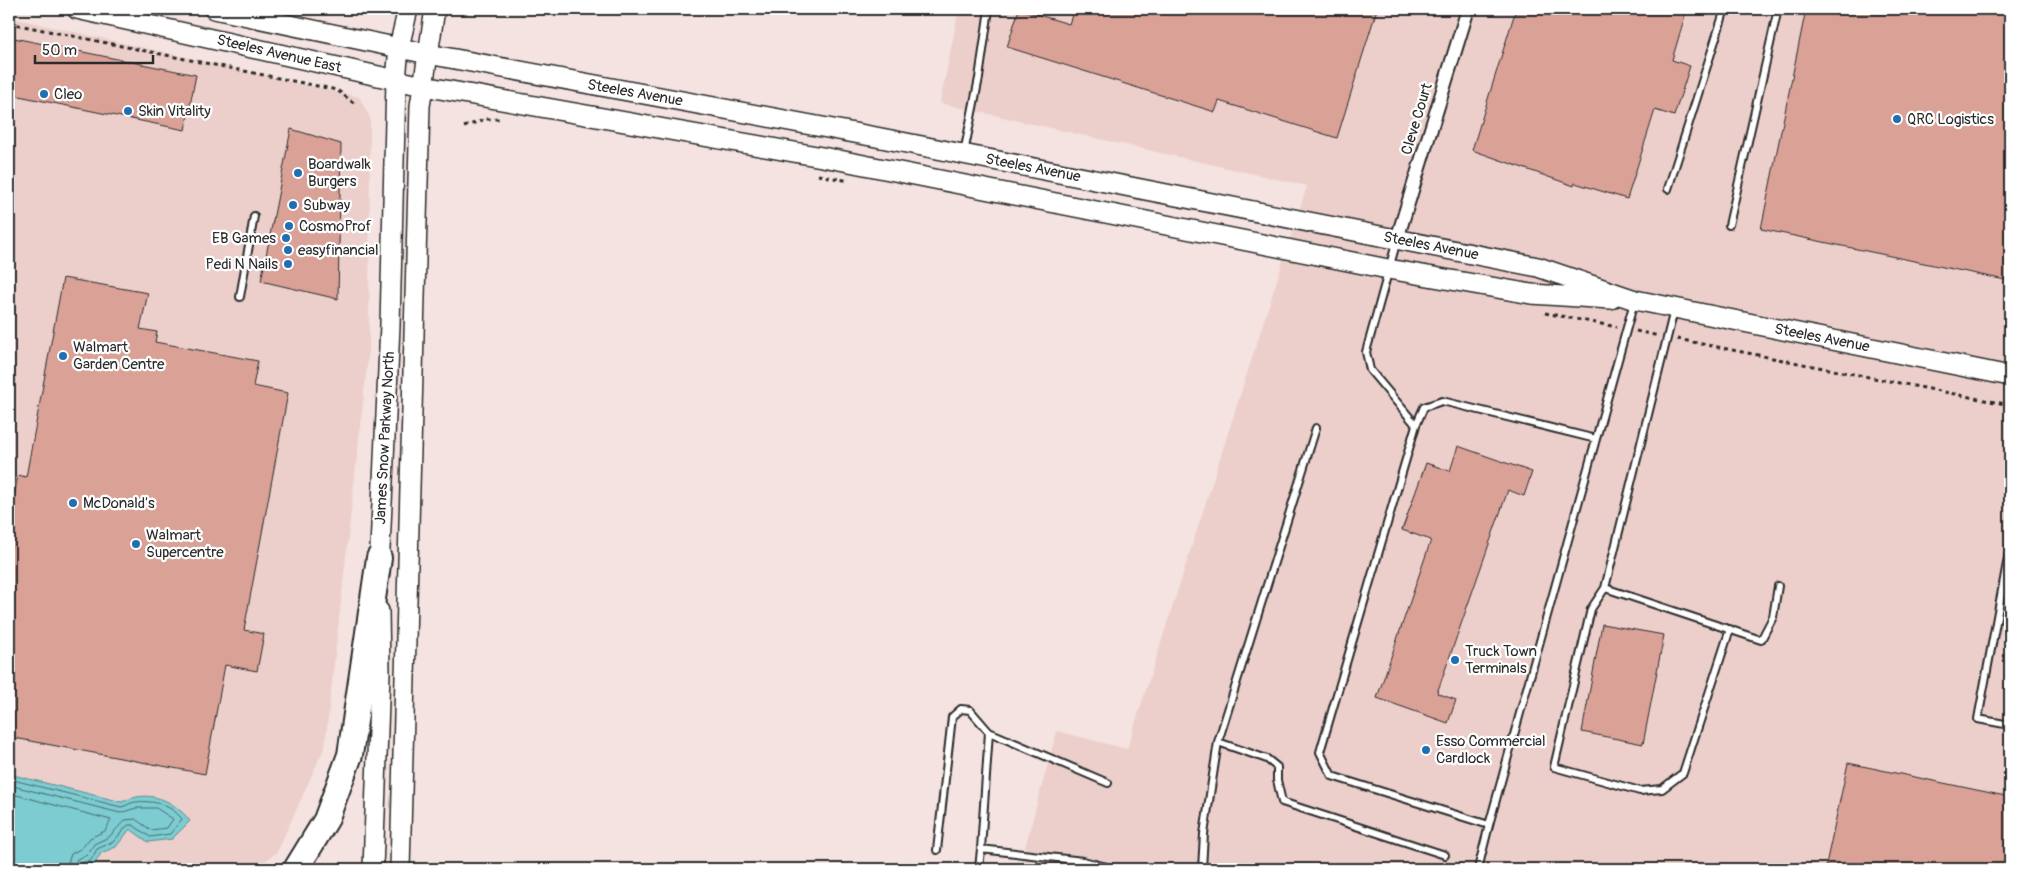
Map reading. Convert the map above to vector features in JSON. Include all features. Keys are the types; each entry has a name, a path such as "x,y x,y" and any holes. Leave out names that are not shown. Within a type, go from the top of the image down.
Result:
{"highway":[{"path":"296,869 326,820 350,755 379,558"}],"main road":[{"name":"Steeles Avenue East","path":"77,9 423,86"},
{"name":"Steeles Avenue East","path":"214,9 428,54"},
{"name":"James Snow Parkway North","path":"373,869 380,672 379,558 390,325 396,80 399,47 408,9"},
{"name":"James Snow Parkway North","path":"400,869 420,106 435,9"},
{"name":"Steeles Avenue","path":"428,54 963,154 1538,267 1635,300 2010,376"},
{"name":"Steeles Avenue","path":"423,86 840,160 1388,269 1531,294 1635,300"}],"street":[{"name":"Cleve Court","path":"1397,239 1468,9"}],"lane":[{"path":"963,154 979,78 989,9"},
{"path":"1668,190 1725,9"},
{"path":"1729,225 1778,9"},
{"path":"240,298 254,216"},
{"path":"1397,239 1366,352 1370,370 1416,425"},
{"path":"1478,869 1635,300"},
{"path":"1674,308 1605,588 1591,609 1554,768 1640,791 1662,789 1683,773 1730,629"},
{"path":"1489,825 1332,776 1320,752 1416,425 1424,407 1442,401 1596,439"},
{"path":"1202,869 1204,834 1218,742 1316,428"},
{"path":"2010,546 1978,719 2010,725"},
{"path":"1605,588 1761,640 1773,617 1778,586"},
{"path":"937,850 952,717 961,710 970,710 989,732 1108,783"},
{"path":"979,869 989,732"},
{"path":"1218,742 1267,759 1277,767 1277,780 1282,802 1445,855"},
{"path":"981,849 1083,861 1115,869"}],"path":[{"path":"9,23 337,90 355,104"}],"shaded area":[{"path":"959,9 2010,9 2010,869 1019,869 1057,731 1127,749 1307,186 940,103"},
{"path":"9,17 359,97 370,118 369,348 325,746 277,852 255,869 9,869"}],"water":[{"path":"9,774 122,802 141,796 159,798 176,807 190,821 172,839 148,842 130,829 116,847 101,853 94,865 73,868 51,868 9,864"}],"building":[{"path":"1019,9 1069,24 1074,9 1377,9 1337,138 1219,101 1215,112 1007,47"},
{"path":"1516,9 1687,9 1672,60 1690,66 1674,116 1655,110 1627,199 1575,183 1574,186 1472,150"},
{"name":"QRC Logistics","path":"1806,9 2010,9 2010,281 1761,229"},
{"path":"9,37 196,75 185,130 9,94"},
{"path":"291,129 341,144 338,299 261,281"},
{"name":"Walmart Supercentre","path":"63,278 148,293 140,329 157,332 155,342 258,361 253,386 288,393 244,630 264,634 257,671 225,665 205,774 9,737 9,559 14,529 9,528 9,524 18,475 26,477"},
{"path":"1458,446 1532,472 1524,496 1508,490 1437,693 1456,700 1448,723 1377,698 1431,540 1402,530 1426,463 1450,471"},
{"path":"1602,624 1664,635 1643,744 1582,732"},
{"path":"1848,763 2010,797 2010,869 1825,869"}],"place":[{"name":"Cleo","path":"44,94"},
{"name":"Skin Vitality","path":"128,111"},
{"name":"QRC Logistics","path":"1897,119"},
{"name":"Boardwalk Burgers","path":"298,173"},
{"name":"Subway","path":"293,205"},
{"name":"CosmoProf","path":"289,226"},
{"name":"EB Games","path":"286,238"},
{"name":"easyfinancial","path":"288,250"},
{"name":"Pedi N Nails","path":"288,264"},
{"name":"Walmart Garden Centre","path":"63,356"},
{"name":"McDonald's","path":"73,503"},
{"name":"Walmart Supercentre","path":"136,544"},
{"name":"Truck Town Terminals","path":"1455,660"},
{"name":"Esso Commercial Cardlock","path":"1426,750"}]}
